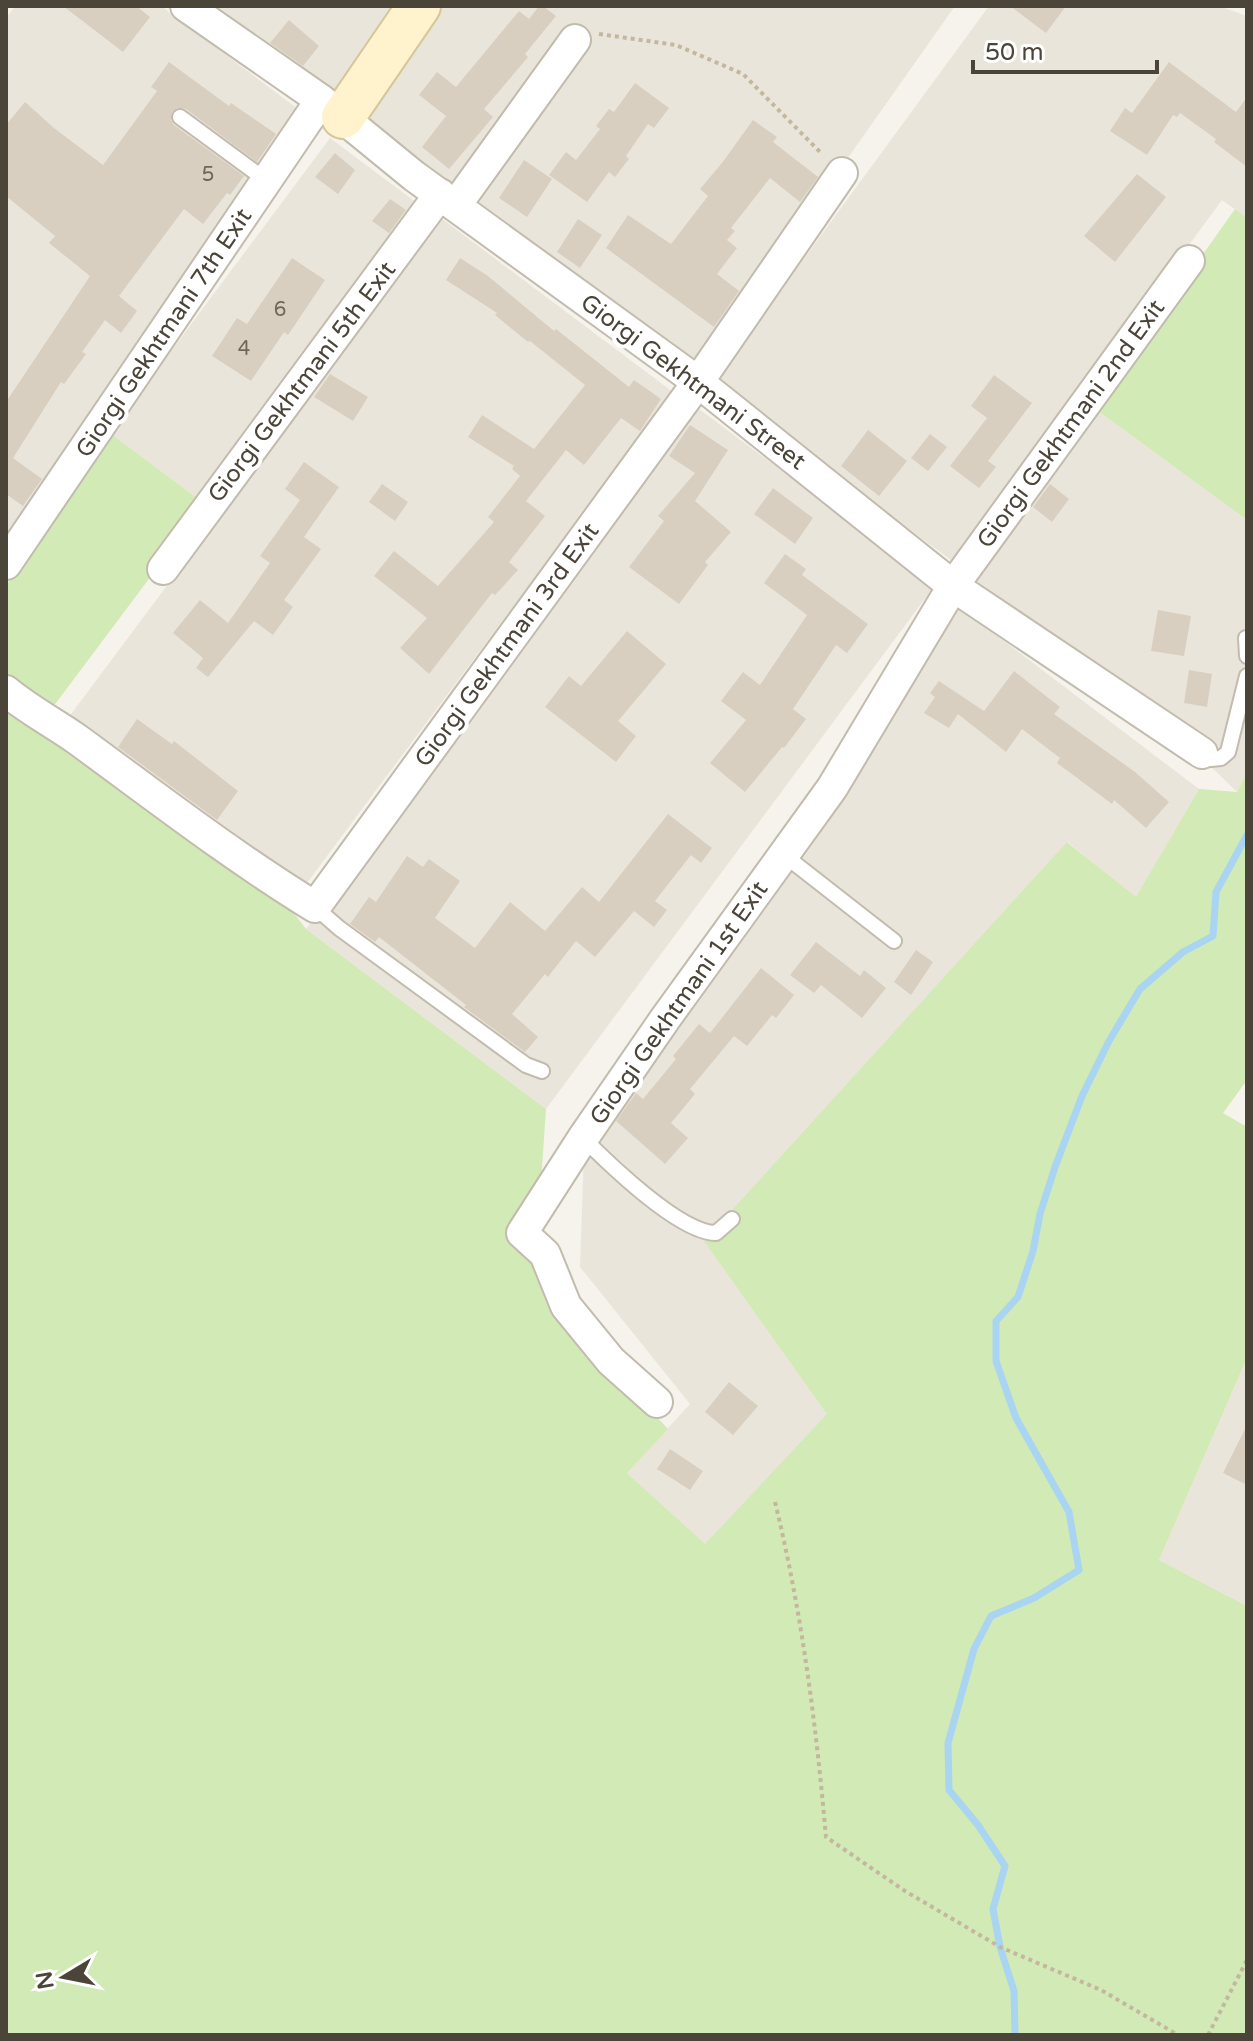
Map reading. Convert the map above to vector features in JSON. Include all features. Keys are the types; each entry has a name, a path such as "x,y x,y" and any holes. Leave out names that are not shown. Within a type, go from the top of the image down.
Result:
{"street":[{"name":"Giorgi Gekhtmani Street","path":"186,6 332,108 448,200 698,382 953,586 1202,753"},
{"path":"332,108 419,6"},
{"name":"Giorgi Gekhtmani 5th Exit","path":"163,569 575,40"},
{"name":"Giorgi Gekhtmani 7th Exit","path":"6,564 267,181 332,108"},
{"name":"Giorgi Gekhtmani 3rd Exit","path":"315,907 698,382 842,173"},
{"name":"Giorgi Gekhtmani 2nd Exit","path":"953,586 1189,261"},
{"name":"Giorgi Gekhtmani 1st Exit","path":"657,1402 611,1361 566,1306 545,1254 522,1233 665,1019 832,788 953,586"},
{"path":"6,691 26,708 74,737 190,824 315,907"}],"lane":[{"path":"180,117 267,181"},
{"path":"1246,638 1247,656"},
{"path":"1202,753 1211,759 1221,758 1228,752 1247,676"},
{"path":"784,855 894,941"},
{"path":"315,907 339,928 526,1065 542,1071"},
{"path":"583,1138 665,1210 699,1231 716,1233 732,1219"}],"path":[{"path":"575,40 591,32 676,45 743,74 842,173"},
{"path":"775,1502 791,1570 816,1721 826,1837 905,1891 1000,1947 1101,1990 1178,2035"},
{"path":"1208,2035 1247,1960"}],"shaded area":[{"path":"15,6 161,6 310,118 6,549 6,18"},
{"path":"202,6 396,6 329,106"},
{"path":"441,6 955,6 699,369 357,126"},
{"path":"989,6 1219,6 1247,16 1247,218 1222,200 955,563 712,384"},
{"path":"330,138 425,209 205,504 110,433"},
{"path":"441,218 673,392 289,907 57,733"},
{"path":"695,406 935,585 546,1109 306,929"},
{"path":"1094,408 1247,520 1247,773 1237,792 1201,757 973,583"},
{"path":"954,603 1199,789 1136,898 1068,842 828,1414 705,1545 627,1473 690,1404 580,1267 585,1123"},
{"path":"1247,1358 1247,1606 1159,1560"}],"green space":[{"path":"1235,209 1247,218 1247,520 1094,408"},
{"path":"110,433 205,504 44,719 289,907 306,929 546,1109 535,1270 572,1326 668,1429 627,1473 705,1544 827,1414 704,1241 1067,842 1136,897 1199,789 1237,792 1247,773 1247,1080 1223,1113 1247,1127 1247,1358 1159,1560 1247,1606 1247,2035 6,2035 6,586"}],"building":[{"path":"63,6 136,6 150,17 123,52"},
{"path":"539,6 556,16 525,54 528,57 484,109 493,117 449,169 422,147 446,116 419,95 437,72 456,87 519,11 529,19"},
{"path":"1010,6 1066,6 1046,33"},
{"path":"289,20 319,46 303,66 270,43"},
{"path":"169,62 229,106 231,103 276,134 257,162 186,109 177,108 172,112 174,125 244,176 203,224 184,209 119,296 137,311 121,333 105,320 82,352 86,354 64,384 61,382 13,458 42,479 23,506 6,494 6,402 90,276 49,243 55,236 6,196 6,125 25,102 103,165 157,91 151,87"},
{"path":"1169,62 1236,112 1247,97 1247,167 1180,113 1177,117 1173,115 1147,155 1110,131 1125,108 1132,113"},
{"path":"635,83 669,108 654,128 648,124 615,177 609,172 587,202 549,175 566,152 576,160 600,129 596,126 609,109 614,112"},
{"path":"753,120 777,137 773,142 818,177 800,202 770,178 731,228 735,231 727,240 737,248 717,274 739,291 714,327 606,248 628,215 671,244 708,196 700,189"},
{"path":"335,153 355,170 338,194 315,177"},
{"path":"524,160 552,179 527,217 499,198"},
{"path":"1137,174 1166,197 1115,262 1084,236"},
{"path":"390,199 406,210 389,233 372,221"},
{"path":"578,219 602,235 580,268 557,252"},
{"path":"292,258 325,280 288,335 284,332 251,381 212,356 237,318 247,324"},
{"path":"460,258 488,276 629,387 634,380 661,399 640,431 621,418 584,465 566,450 526,501 545,516 509,562 518,570 495,595 492,593 429,674 400,648 427,618 374,576 394,551 438,586 494,522 488,517 520,476 512,469 514,466 468,437 482,415 534,449 585,385 495,315 497,313 446,280"},
{"path":"330,374 368,397 353,421 314,397"},
{"path":"994,375 1032,403 988,461 996,467 979,488 950,466 987,418 971,406"},
{"path":"690,425 728,450 695,501 731,532 705,562 708,565 679,604 629,567 664,521 658,516 695,473 669,456"},
{"path":"868,430 907,461 879,496 841,466"},
{"path":"930,434 947,447 928,471 911,458"},
{"path":"304,462 339,487 304,537 321,549 284,600 293,607 273,635 254,621 208,677 196,668 203,658 173,633 200,600 228,623 270,563 260,556 300,500 285,489"},
{"path":"382,484 408,502 395,521 369,502"},
{"path":"1050,484 1069,499 1052,522 1033,507"},
{"path":"773,488 813,518 795,544 754,514"},
{"path":"785,554 806,569 802,575 868,624 847,653 836,645 793,709 806,719 745,792 710,763 746,720 721,701 743,672 760,685 807,615 764,583"},
{"path":"1158,610 1191,616 1184,656 1151,651"},
{"path":"627,631 666,664 618,721 636,736 616,762 545,707 569,676 581,686"},
{"path":"1189,670 1212,674 1207,707 1184,703"},
{"path":"1014,671 1060,707 1054,714 1135,772 1169,802 1146,828 1114,800 1112,804 1057,763 1060,758 1022,729 1006,752 958,714 949,728 924,713 935,697 930,693 939,681 984,711"},
{"path":"137,719 172,744 174,741 238,791 217,820 118,747"},
{"path":"668,814 712,848 701,863 691,855 655,901 667,910 654,927 634,911 595,957 576,941 548,977 545,974 512,1014 538,1037 525,1052 379,937 375,942 350,924 369,897 376,902 407,856 423,867 429,859 460,881 435,918 475,948 510,902 545,931 582,887 599,902"},
{"path":"816,942 860,976 864,970 886,988 862,1018 821,985 814,993 790,975"},
{"path":"916,950 933,962 911,995 894,982"},
{"path":"761,968 794,995 776,1018 772,1015 747,1046 734,1036 690,1089 695,1094 671,1123 688,1138 665,1164 616,1121 636,1093 643,1099 676,1059 673,1056 699,1024 710,1033"},
{"path":"729,1382 758,1406 733,1435 705,1412"},
{"path":"1247,1425 1247,1485 1223,1473"},
{"path":"670,1449 703,1471 690,1490 657,1469"}],"waterway":[{"path":"1015,2035 1014,1991 1000,1947 993,1909 1005,1866 978,1825 949,1790 948,1743 974,1649 991,1616 1034,1598 1079,1570 1069,1512 1016,1418 996,1361 996,1321 1018,1297 1055,1167 1082,1096 1109,1041 1140,989 1183,952 1213,936 1216,892 1247,835"}]}
